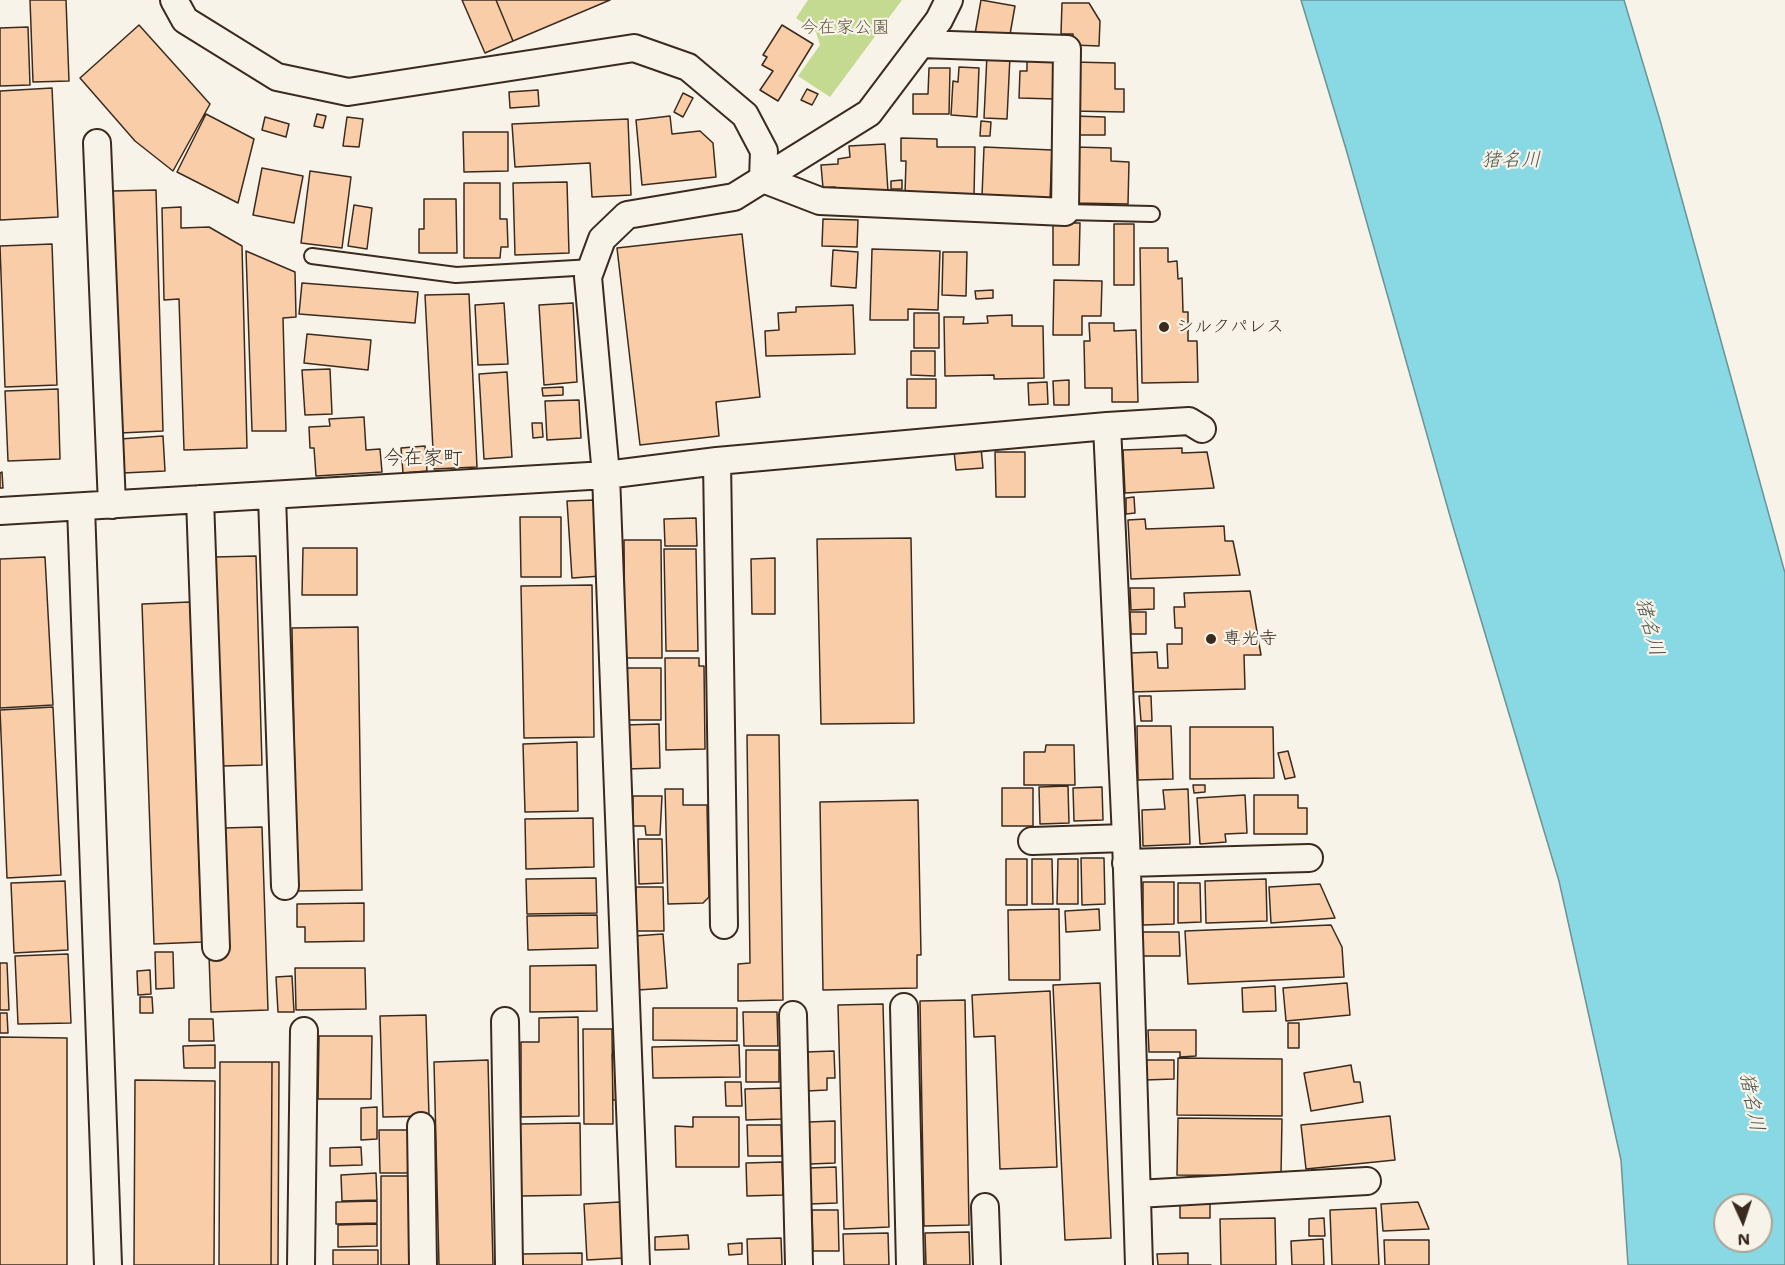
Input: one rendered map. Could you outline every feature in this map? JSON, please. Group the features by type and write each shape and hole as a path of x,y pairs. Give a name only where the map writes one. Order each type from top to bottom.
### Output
{"street":[{"path":"174,0 185,20 277,77 348,92 634,48 688,67 745,115 764,151 763,179"},
{"path":"636,1265 606,474 588,277 602,239 627,215 734,197 869,113 939,20 949,0"},
{"path":"763,179 820,201 1065,212 1067,49 921,44"},
{"path":"97,143 112,505"},
{"path":"0,511 606,474 717,461 1107,426 1188,421 1202,429"},
{"path":"1107,426 1126,851 1139,1265"},
{"path":"717,461 724,925"},
{"path":"272,496 285,886"},
{"path":"200,500 216,947"},
{"path":"81,507 108,1265"},
{"path":"1032,841 1126,851 1309,858"},
{"path":"904,1007 910,1265"},
{"path":"793,1016 799,1265"},
{"path":"505,1021 509,1265"},
{"path":"301,1265 304,1031"},
{"path":"422,1126 423,1265"},
{"path":"1137,1194 1367,1181"},
{"path":"985,1207 987,1265"}],"lane":[{"path":"1065,212 1152,214"},
{"path":"312,256 456,275 592,267"}],"green space":[{"name":"今在家公園","path":"808,0 902,0 830,97 798,76 820,45 816,32 796,18"}],"water":[{"name":"猪名川","path":"1301,0 1624,0 1660,120 1785,573 1785,1265 1628,1265 1621,1160 1559,881 1452,523 1346,149"}],"building":[{"path":"30,0 66,0 69,81 33,82"},
{"path":"462,0 496,0 513,41 485,53"},
{"path":"496,0 610,0 513,41"},
{"path":"981,0 1015,6 1009,40 975,34"},
{"path":"1062,3 1089,3 1100,21 1099,46 1073,45 1073,34 1061,34"},
{"path":"139,25 210,104 173,171 135,141 80,78"},
{"path":"782,25 813,44 778,101 760,90 773,71 762,65 767,57 763,55"},
{"path":"28,27 30,85 0,86 0,28"},
{"path":"987,55 1010,56 1007,119 984,118"},
{"path":"1027,59 1058,60 1056,99 1019,98 1020,71 1027,71"},
{"path":"1073,62 1115,63 1115,89 1124,89 1124,112 1072,111"},
{"path":"959,67 979,68 977,117 951,115 953,81 958,82"},
{"path":"929,68 950,68 949,114 913,114 913,94 928,94"},
{"path":"52,88 58,217 0,220 0,91"},
{"path":"807,89 818,94 812,105 801,100"},
{"path":"538,90 539,106 510,108 509,92"},
{"path":"683,93 693,98 683,117 674,112"},
{"path":"206,114 254,139 238,203 177,172"},
{"path":"317,114 326,116 323,128 314,126"},
{"path":"670,116 672,134 700,131 713,143 716,177 642,185 636,120"},
{"path":"1073,116 1105,117 1105,135 1073,135"},
{"path":"265,117 289,124 286,137 262,130"},
{"path":"347,117 363,119 359,147 343,146"},
{"path":"628,119 631,195 592,197 590,163 515,167 512,124"},
{"path":"981,121 991,122 990,136 980,136"},
{"path":"463,132 508,132 508,171 464,172"},
{"path":"901,138 937,139 937,147 975,147 974,196 905,194 906,161 901,161"},
{"path":"885,144 888,192 835,195 835,187 823,188 821,165 838,164 838,159 850,157 849,146"},
{"path":"984,147 1052,150 1050,199 982,196"},
{"path":"1075,147 1111,148 1111,161 1129,162 1128,204 1073,203"},
{"path":"262,168 303,176 294,223 253,215"},
{"path":"310,171 351,177 342,248 301,243"},
{"path":"902,180 902,189 891,189 891,181"},
{"path":"567,182 569,253 515,255 513,183"},
{"path":"464,183 500,183 500,219 507,219 508,247 501,247 500,258 464,258"},
{"path":"156,190 163,431 120,433 113,191"},
{"path":"424,199 456,199 457,253 419,253 419,229 424,229"},
{"path":"354,205 372,208 367,249 348,246"},
{"path":"181,207 181,228 209,227 242,246 247,448 184,450 179,299 164,300 162,208"},
{"path":"823,219 858,220 857,247 822,246"},
{"path":"1053,223 1080,223 1079,265 1053,265"},
{"path":"1114,224 1134,224 1134,285 1114,285"},
{"path":"742,234 760,397 716,402 719,436 640,445 617,248"},
{"path":"52,244 57,385 5,387 0,246"},
{"name":"シルクパレス","path":"1140,248 1168,248 1168,262 1177,261 1178,279 1182,278 1183,312 1188,312 1188,341 1197,341 1198,382 1142,383"},
{"path":"872,249 940,251 938,310 908,309 908,320 870,320"},
{"path":"833,250 858,252 856,288 831,286"},
{"path":"246,251 295,272 296,317 283,318 286,431 252,431"},
{"path":"943,252 967,252 966,296 942,295"},
{"path":"1054,280 1102,281 1101,316 1082,316 1082,335 1053,335"},
{"path":"302,283 418,292 415,323 299,314"},
{"path":"993,290 993,298 976,299 975,291"},
{"path":"469,294 477,467 434,469 425,295"},
{"path":"504,303 508,364 478,365 475,305"},
{"path":"573,303 577,382 544,385 539,305"},
{"path":"853,305 855,354 766,356 765,331 779,330 778,313 796,312 796,307"},
{"path":"914,313 939,313 939,348 914,348"},
{"path":"1012,315 1012,326 1043,326 1044,378 994,379 994,375 945,376 944,317 964,317 963,324 988,323 987,316"},
{"path":"1089,323 1114,323 1114,331 1136,330 1138,402 1112,402 1112,388 1085,388 1084,341 1090,341"},
{"path":"307,334 371,340 368,370 304,363"},
{"path":"911,351 935,351 935,376 911,375"},
{"path":"330,369 332,414 305,415 302,370"},
{"path":"507,372 512,457 484,459 479,374"},
{"path":"907,379 936,379 936,408 907,408"},
{"path":"1069,380 1069,405 1054,405 1053,381"},
{"path":"1047,382 1048,404 1029,405 1028,383"},
{"path":"563,387 563,395 543,396 542,388"},
{"path":"58,389 60,459 8,461 5,391"},
{"path":"579,400 581,438 547,440 545,401"},
{"path":"364,417 366,450 380,449 382,472 316,476 314,448 310,448 309,427 330,426 329,419"},
{"path":"532,423 542,423 543,437 533,438"},
{"path":"163,436 165,471 123,473 120,439"},
{"path":"425,446 427,471 403,473 401,448"},
{"path":"981,448 983,468 956,470 954,451"},
{"path":"1182,448 1182,453 1207,452 1214,488 1125,493 1123,450"},
{"path":"995,452 1025,452 1025,497 996,497"},
{"path":"2,472 3,488 0,488 0,473"},
{"path":"1134,497 1135,513 1126,514 1126,498"},
{"path":"596,500 601,576 572,578 567,501"},
{"path":"520,517 561,517 561,577 521,577"},
{"path":"696,518 697,546 665,546 664,519"},
{"path":"1145,519 1146,529 1224,526 1225,541 1233,541 1240,575 1131,579 1128,520"},
{"path":"911,538 914,723 821,724 817,539"},
{"path":"624,540 661,540 662,658 625,658"},
{"path":"303,548 357,548 357,595 302,595"},
{"path":"664,549 696,549 698,651 666,651"},
{"path":"256,556 262,765 222,766 215,557"},
{"path":"45,557 53,705 0,708 0,559"},
{"path":"775,558 775,614 752,614 751,559"},
{"path":"592,585 594,737 524,738 521,586"},
{"path":"1130,588 1154,588 1154,609 1131,610"},
{"path":"1250,591 1261,655 1244,655 1245,689 1130,692 1129,653 1157,652 1158,668 1168,668 1167,644 1182,644 1182,628 1175,628 1174,607 1185,607 1184,593"},
{"path":"190,602 202,942 154,944 142,604"},
{"path":"1130,612 1146,612 1146,634 1131,634"},
{"path":"358,627 362,890 297,891 292,628"},
{"path":"665,658 699,658 699,666 704,666 705,749 666,750"},
{"path":"626,668 661,668 661,720 626,720"},
{"path":"1139,696 1151,696 1152,721 1141,721"},
{"path":"53,707 61,875 7,878 0,710"},
{"path":"659,724 660,768 626,769 625,725"},
{"path":"1137,726 1171,726 1173,779 1138,780"},
{"path":"1190,727 1273,727 1274,778 1190,779"},
{"path":"747,735 779,735 783,1000 738,1001 738,964 750,963"},
{"path":"577,742 578,811 525,812 523,744"},
{"path":"1046,745 1074,745 1075,785 1024,785 1024,752 1045,752"},
{"path":"1288,751 1295,777 1285,779 1278,753"},
{"path":"1193,785 1205,785 1205,792 1194,793"},
{"path":"1068,786 1069,823 1040,824 1039,787"},
{"path":"1102,787 1103,820 1074,821 1073,788"},
{"path":"1002,788 1033,788 1033,826 1002,826"},
{"path":"665,789 683,789 683,805 707,805 709,897 703,903 668,904"},
{"path":"1188,789 1190,844 1143,846 1142,810 1165,809 1163,790"},
{"path":"1245,795 1247,833 1225,834 1226,842 1200,844 1197,798"},
{"path":"1254,795 1298,795 1298,808 1307,808 1307,834 1254,834"},
{"path":"633,796 662,796 660,835 646,835 645,826 633,826"},
{"path":"918,800 921,955 917,955 917,988 823,990 820,802"},
{"path":"593,818 594,867 526,869 525,819"},
{"path":"262,827 268,1010 211,1012 209,955 227,955 223,828"},
{"path":"638,839 662,839 663,883 639,884"},
{"path":"1081,858 1104,858 1105,904 1082,905"},
{"path":"1006,859 1027,859 1027,905 1006,905"},
{"path":"1032,859 1052,859 1053,904 1032,904"},
{"path":"1058,859 1078,859 1078,904 1057,904"},
{"path":"596,878 597,913 527,914 526,879"},
{"path":"1266,879 1267,921 1206,923 1205,881"},
{"path":"65,881 68,950 14,953 11,883"},
{"path":"1143,882 1174,882 1174,924 1143,925"},
{"path":"1178,883 1200,883 1201,922 1178,923"},
{"path":"1320,884 1335,918 1271,923 1269,887"},
{"path":"636,887 663,887 664,931 636,931"},
{"path":"364,903 364,941 305,942 305,927 297,927 297,904"},
{"path":"1059,909 1060,980 1009,980 1008,910"},
{"path":"1099,909 1100,930 1066,932 1065,911"},
{"path":"597,915 598,948 528,950 527,916"},
{"path":"1331,925 1342,947 1344,977 1188,984 1185,931"},
{"path":"1141,932 1179,932 1180,956 1142,956"},
{"path":"663,934 667,988 638,990 634,936"},
{"path":"155,952 173,952 174,988 156,989"},
{"path":"68,954 71,1023 18,1024 15,956"},
{"path":"0,963 7,963 9,1010 0,1010"},
{"path":"596,965 597,1011 530,1012 530,966"},
{"path":"295,968 365,968 366,1009 296,1010"},
{"path":"150,970 151,994 138,995 137,971"},
{"path":"292,976 294,1012 278,1012 276,977"},
{"path":"1100,983 1111,1238 1065,1240 1053,985"},
{"path":"1347,983 1350,1015 1286,1021 1283,988"},
{"path":"1275,986 1276,1011 1243,1012 1242,988"},
{"path":"1050,991 1057,1167 1000,1169 995,1036 974,1037 972,995"},
{"path":"140,997 152,997 153,1013 140,1013"},
{"path":"965,1000 969,1225 924,1226 920,1001"},
{"path":"883,1004 889,1227 844,1229 838,1005"},
{"path":"653,1008 737,1008 737,1041 653,1040"},
{"path":"743,1012 777,1012 778,1046 744,1046"},
{"path":"0,1013 7,1013 8,1033 0,1033"},
{"path":"426,1015 429,1116 383,1117 380,1016"},
{"path":"578,1017 579,1116 521,1117 521,1042 539,1042 539,1018"},
{"path":"189,1019 213,1019 214,1041 189,1041"},
{"path":"1288,1023 1299,1023 1299,1048 1288,1048"},
{"path":"583,1029 612,1029 613,1124 584,1124"},
{"path":"1148,1030 1196,1030 1196,1056 1180,1057 1180,1052 1149,1052"},
{"path":"319,1036 372,1036 371,1099 318,1099"},
{"path":"0,1037 67,1038 67,1265 0,1265"},
{"path":"215,1045 215,1068 184,1068 183,1046"},
{"path":"739,1045 740,1077 653,1078 652,1047"},
{"path":"746,1050 779,1050 779,1082 746,1082"},
{"path":"834,1051 835,1078 827,1078 827,1090 807,1091 806,1052"},
{"path":"612,1054 616,1054 617,1100 613,1100"},
{"path":"1178,1058 1282,1059 1282,1116 1177,1115"},
{"path":"488,1060 493,1265 439,1265 434,1062"},
{"path":"1145,1060 1174,1060 1174,1079 1145,1080"},
{"path":"220,1062 272,1062 271,1265 219,1265"},
{"path":"272,1062 279,1062 278,1265 271,1265"},
{"path":"1351,1065 1354,1082 1360,1082 1363,1102 1311,1111 1304,1073"},
{"path":"135,1080 215,1081 214,1265 134,1265"},
{"path":"725,1082 741,1082 742,1106 726,1106"},
{"path":"781,1088 782,1119 746,1120 745,1089"},
{"path":"377,1107 377,1139 361,1140 361,1108"},
{"path":"1390,1116 1395,1160 1306,1169 1301,1125"},
{"path":"693,1117 739,1117 739,1167 676,1167 675,1126 693,1127"},
{"path":"1178,1118 1282,1119 1281,1176 1177,1175"},
{"path":"835,1121 835,1163 810,1164 808,1122"},
{"path":"580,1123 581,1195 521,1196 520,1124"},
{"path":"747,1125 781,1125 782,1156 748,1156"},
{"path":"379,1130 411,1130 411,1173 380,1173"},
{"path":"361,1147 362,1165 330,1166 330,1148"},
{"path":"782,1162 783,1195 747,1196 746,1163"},
{"path":"836,1167 837,1203 809,1204 808,1168"},
{"path":"376,1173 377,1200 342,1201 341,1175"},
{"path":"381,1176 411,1176 411,1265 381,1265"},
{"path":"377,1201 377,1223 336,1224 336,1202"},
{"path":"620,1202 623,1258 587,1260 584,1204"},
{"path":"1418,1202 1429,1229 1383,1231 1381,1204"},
{"path":"1180,1203 1210,1203 1210,1218 1180,1218"},
{"path":"1376,1208 1379,1265 1332,1265 1330,1210"},
{"path":"812,1210 838,1210 839,1251 813,1251"},
{"path":"1275,1218 1276,1265 1221,1265 1220,1219"},
{"path":"1324,1218 1325,1236 1309,1236 1309,1219"},
{"path":"377,1224 377,1246 338,1247 338,1225"},
{"path":"969,1232 970,1265 926,1265 925,1233"},
{"path":"888,1233 889,1265 844,1265 843,1234"},
{"path":"688,1235 689,1249 655,1250 655,1237"},
{"path":"781,1238 782,1265 748,1265 747,1239"},
{"path":"1323,1239 1324,1265 1292,1265 1291,1241"},
{"path":"1384,1240 1429,1240 1429,1265 1385,1265"},
{"path":"742,1243 742,1254 729,1255 728,1244"},
{"path":"333,1250 378,1250 378,1265 333,1265"},
{"path":"582,1253 582,1265 523,1265 522,1254"},
{"path":"1188,1253 1188,1265 1158,1265 1157,1254"}],"place":[{"name":"シルクパレス","path":"1164,327"},
{"name":"専光寺","path":"1211,639"}],"district":[{"name":"今在家町","path":"423,459"}]}
